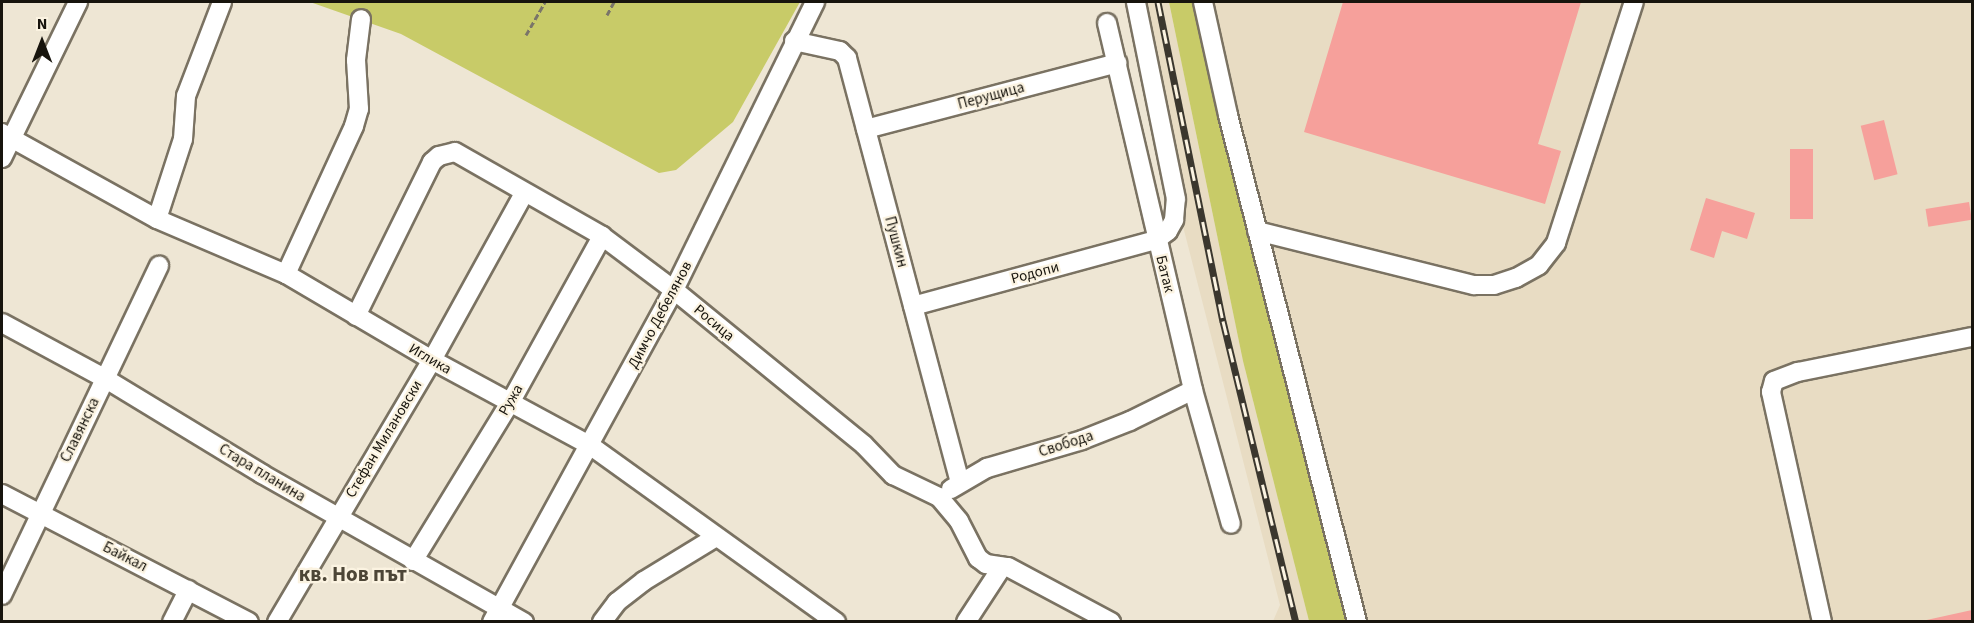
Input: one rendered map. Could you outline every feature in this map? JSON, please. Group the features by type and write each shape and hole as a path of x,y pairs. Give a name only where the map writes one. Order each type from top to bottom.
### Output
{"street":[{"path":"2,158 7,136 78,2"},
{"path":"157,219 183,139 186,96 222,2"},
{"name":"Димчо Дебелянов","path":"496,615 675,290 794,41 815,2"},
{"path":"1136,2 1176,199 1171,226 1156,240"},
{"path":"1203,2 1257,231 1357,621"},
{"path":"1257,231 1474,285 1494,285 1516,278 1539,265 1556,243 1634,2"},
{"path":"286,274 354,126 359,109 356,60 361,19"},
{"name":"Батак","path":"1107,23 1156,240 1193,390 1231,524"},
{"name":"Пушкин","path":"794,41 840,51 847,58 960,482"},
{"name":"Перущица","path":"866,129 1117,63"},
{"name":"Иглика","path":"7,136 157,219 286,274 432,360 591,446 836,621"},
{"name":"Росица","path":"356,316 432,162 440,156 455,152 602,236 675,290 864,445 893,475 939,497 959,521 978,558 987,564 1008,567 1111,621"},
{"name":"Стефан Милановски","path":"277,621 432,360 524,193"},
{"name":"Ружа","path":"413,561 510,403 602,236"},
{"name":"Родопи","path":"913,306 1156,240"},
{"name":"Славянска","path":"2,595 39,513 159,266"},
{"name":"Стара планина","path":"2,323 106,379 413,561 496,615 524,621"},
{"path":"1822,621 1771,392 1774,381 1798,372 1972,338"},
{"name":"Свобода","path":"939,497 960,482 987,468 1082,440 1131,421 1193,390"},
{"name":"Байкал","path":"2,494 249,621"},
{"path":"602,621 617,602 644,582 716,537"},
{"path":"966,621 1002,567"},
{"path":"172,621 188,590"}],"path":[{"path":"526,35 545,2"},
{"path":"607,15 614,2"}],"shaded area":[{"path":"310,2 800,2 733,122 676,170 659,173 401,34"},
{"path":"1136,2 1169,2 1243,361 1309,621 1273,621 1280,605 1176,199"},
{"path":"1169,2 1203,2 1357,621 1309,621 1243,361"},
{"path":"1203,2 1972,2 1972,621 1357,621"}],"building":[{"path":"1343,2 1581,2 1538,144 1561,151 1545,204 1304,132"},
{"path":"1884,120 1898,174 1874,180 1861,126"},
{"path":"1790,149 1813,149 1813,219 1790,219"},
{"path":"1706,198 1755,213 1747,239 1722,231 1714,258 1690,250"},
{"path":"1969,202 1972,220 1928,227 1926,209"},
{"path":"1972,610 1972,622 1922,622 1922,621"}],"railway":[{"path":"1158,2 1223,321 1296,622"}],"district":[{"name":"кв. Нов път","path":"353,574"}]}
